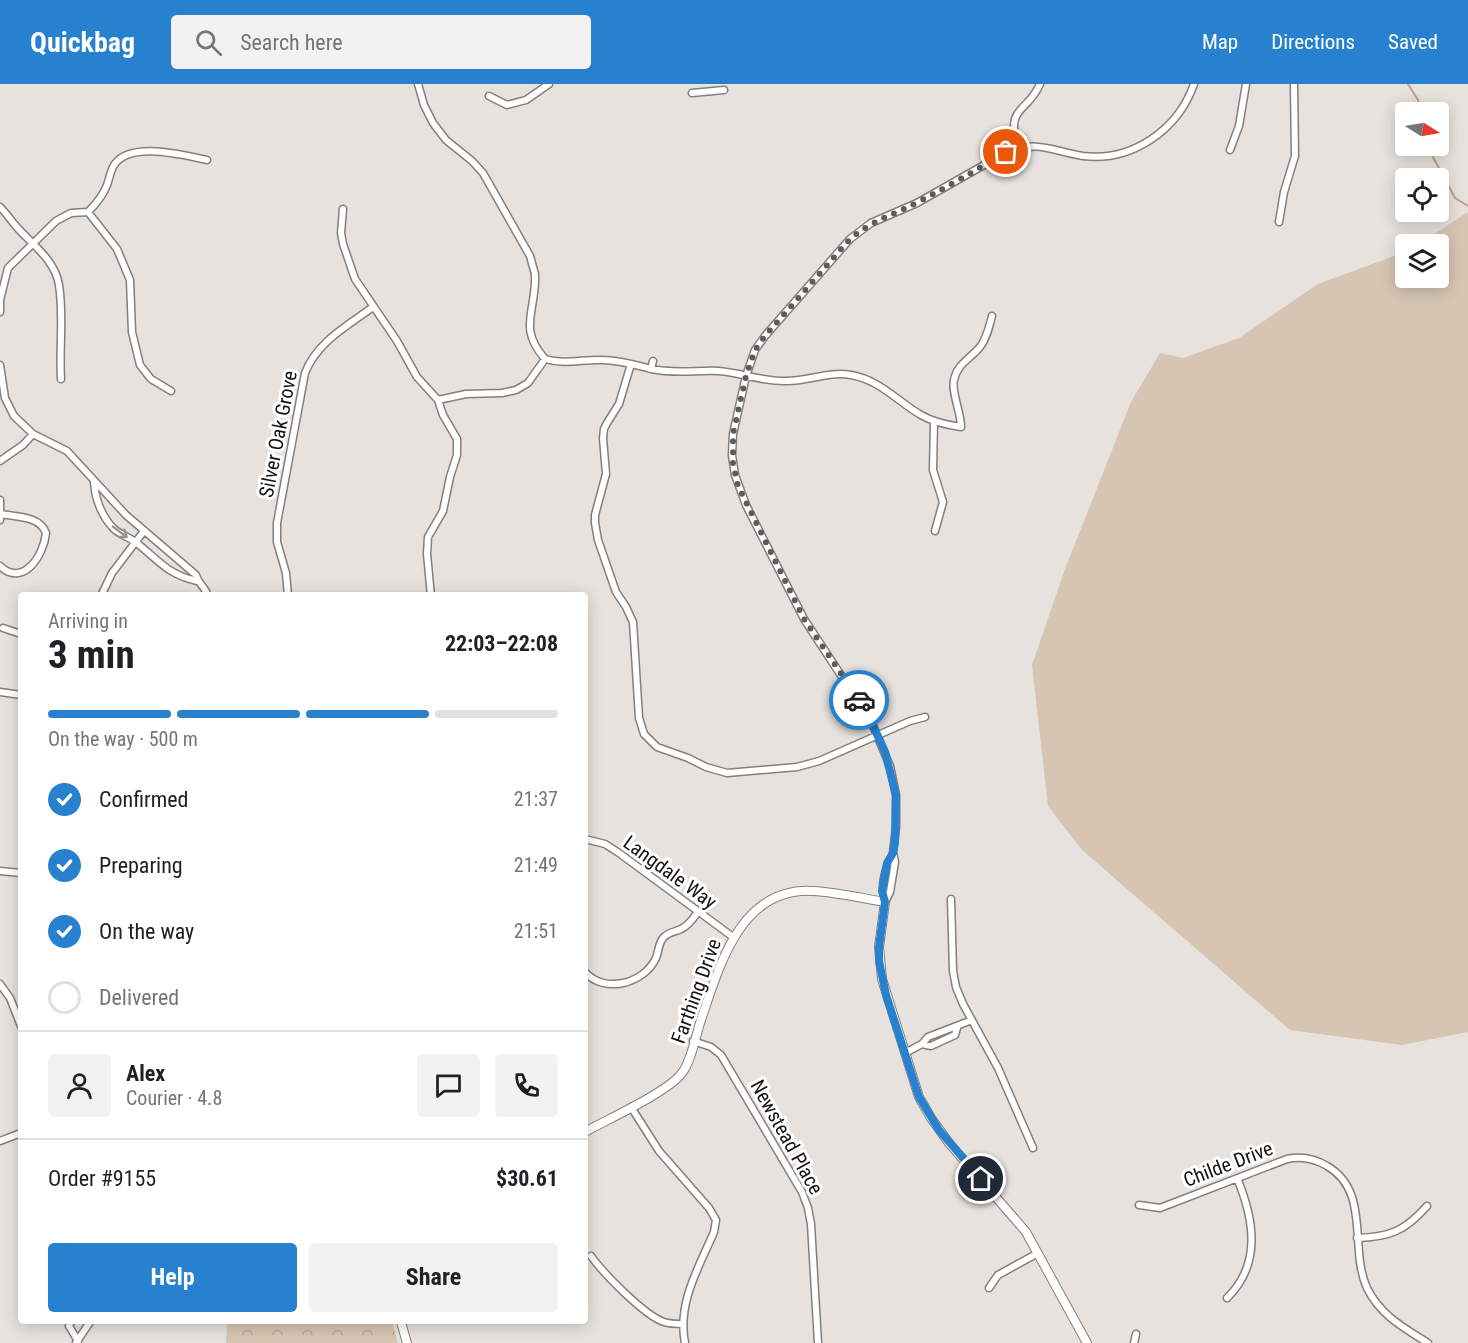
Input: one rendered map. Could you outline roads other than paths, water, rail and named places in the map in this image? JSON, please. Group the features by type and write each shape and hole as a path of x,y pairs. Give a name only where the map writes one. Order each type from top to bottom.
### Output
{"street":[{"path":"418,84 424,105 433,123 447,140 483,173 530,256 535,274 530,335 537,350 545,359 572,363 608,360 673,373 722,371 790,381 830,374 852,375 885,388 916,412 934,421 961,427 953,385 957,371 983,341 992,316"},
{"path":"489,96 507,105 526,100 549,84"},
{"path":"1017,148 1014,128 1017,113 1035,94 1040,84"},
{"path":"1087,1343 1019,1223 939,1130 919,1097 886,995 879,961 880,931 895,862 893,853 896,795 890,765 864,708 804,619 738,486 732,445 746,376 755,350 850,239 862,229 886,215 917,203 1017,148 1041,146 1092,156 1127,151 1153,139 1163,131 1180,111 1194,84"},
{"path":"1230,150 1239,126 1246,84"},
{"path":"1279,222 1284,192 1295,156 1294,84"},
{"path":"692,93 708,87 724,90"},
{"path":"0,312 0,300 8,268 56,221 70,213 88,212 103,195 113,167 120,158 135,153 160,151 207,160"},
{"path":"0,207 41,251 54,270 59,284 62,378"},
{"path":"343,209 342,233 345,255 354,279 397,341 417,377 438,400 443,415 454,432 458,447 443,512 428,537 427,554 431,592"},
{"path":"88,212 117,249 130,279 132,332 140,365 151,379 171,391"},
{"name":"Silver Oak Grove","path":"288,592 286,573 277,542 277,523 305,373 324,342 373,307"},
{"path":"438,400 466,394 502,393 516,390 528,382 545,359"},
{"path":"651,369 653,361"},
{"path":"631,364 619,404 604,429 606,474 595,514 595,523 598,540 616,592 633,622 639,718 644,734 665,752 728,773 797,767 819,761 924,717"},
{"path":"0,365 5,398 14,416 33,434 67,452 126,516 196,574 197,581"},
{"path":"934,421 933,470 943,502 935,531"},
{"path":"0,460 18,449 33,434"},
{"path":"94,482 94,494 115,529 136,542 172,573 197,581 207,592"},
{"path":"0,500 1,517 36,521 45,528 46,533 44,547 26,571 11,573 0,566"},
{"path":"103,592 112,573 144,531"},
{"path":"3,628 18,633"},
{"path":"0,692 18,695"},
{"name":"Langdale Way","path":"588,840 605,844 619,852 733,938"},
{"path":"0,871 18,873"},
{"name":"Farthing Drive","path":"588,1130 677,1078 686,1068 693,1041 721,963 741,926 760,906 799,891 885,902"},
{"path":"951,899 954,979 963,1004 998,1068 1033,1148"},
{"path":"588,974 597,982 618,984 631,981 646,972 656,958 662,938 681,929 697,913"},
{"path":"0,984 10,998 18,1018"},
{"path":"905,1053 922,1044 932,1046 955,1035 957,1028 972,1020"},
{"name":"Newstead Place","path":"693,1041 711,1047 722,1055 802,1192 811,1224 818,1343"},
{"path":"631,1107 659,1151 709,1208 716,1220 714,1232 684,1306 685,1343"},
{"path":"0,1141 18,1134"},
{"name":"Childe Drive","path":"1139,1205 1160,1208 1287,1159 1308,1158 1323,1163 1348,1187 1354,1204 1363,1278 1372,1297 1386,1316 1428,1343"},
{"path":"1227,1298 1239,1287 1243,1278 1252,1237 1248,1208 1237,1178"},
{"path":"1357,1238 1385,1235 1401,1230 1416,1219 1427,1206"},
{"path":"989,1288 998,1275 1038,1253"},
{"path":"591,1256 600,1269 652,1315 664,1322 683,1324"},
{"path":"70,1324 77,1342"},
{"path":"77,1342 89,1324"},
{"path":"402,1324 407,1343"},
{"path":"1134,1343 1136,1334"}],"waterway":[{"path":"1408,84 1418,102"},
{"path":"1432,156 1455,198 1468,206"}]}
